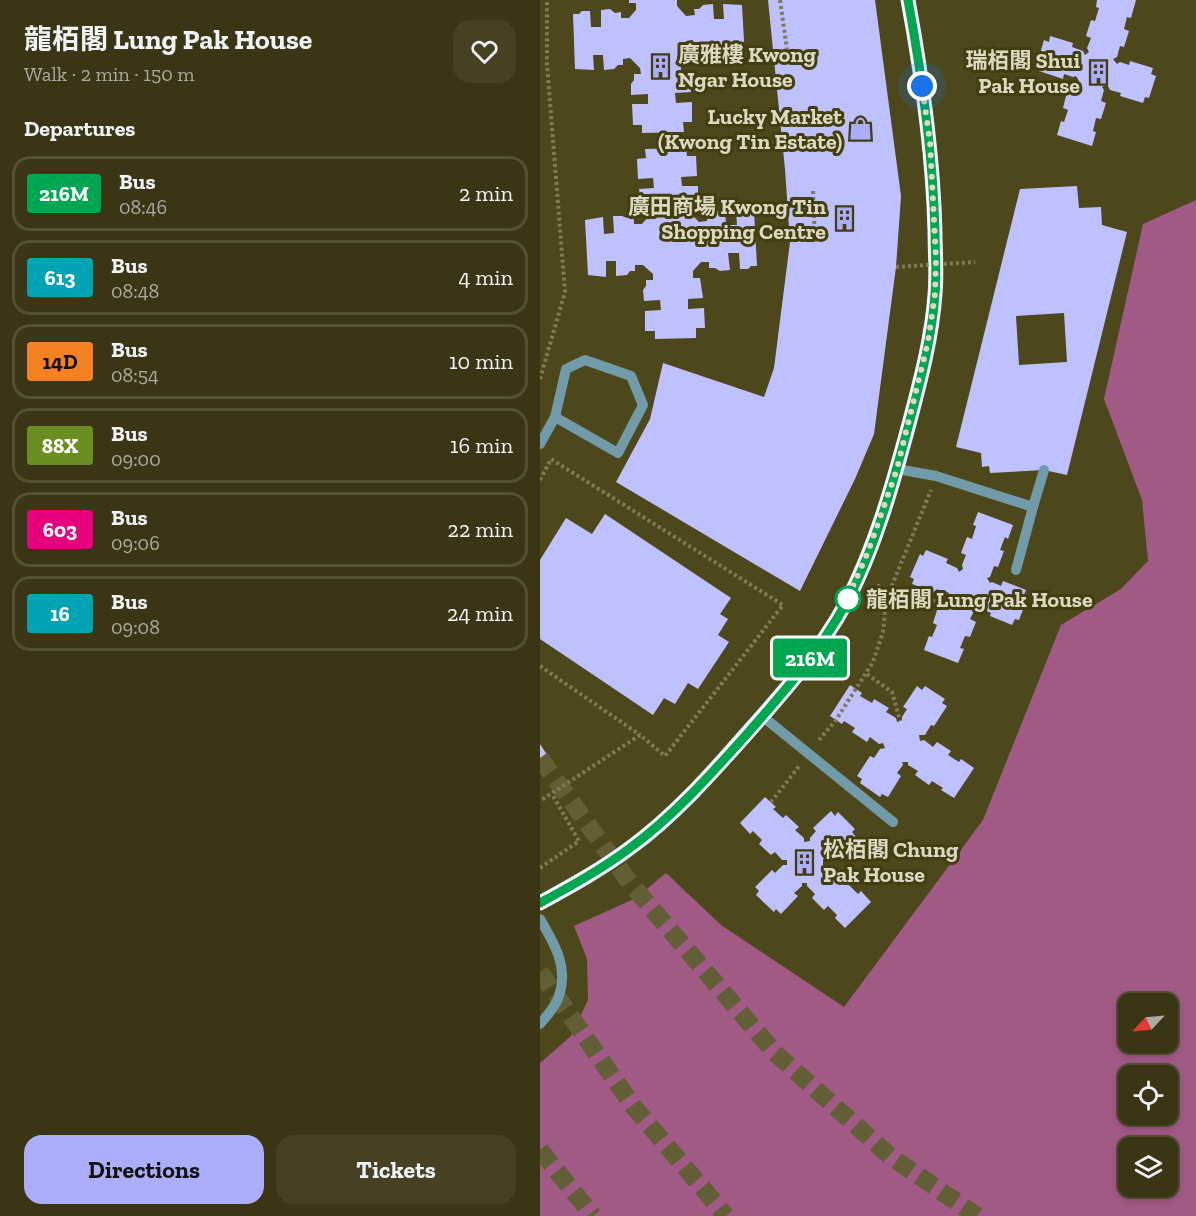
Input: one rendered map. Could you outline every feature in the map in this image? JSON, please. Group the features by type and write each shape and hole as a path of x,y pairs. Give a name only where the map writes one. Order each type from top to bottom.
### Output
{"main road":[{"path":"540,903 598,870 633,846 710,776 781,696 819,647 846,602 868,552 897,469 928,342 935,294 934,206 930,142 908,0"}],"lane":[{"path":"540,444 555,417 566,369 585,360 631,376 643,405 618,453 555,417"},
{"path":"897,469 936,476 1033,507"},
{"path":"1016,570 1044,470"},
{"path":"762,717 893,822"},
{"path":"540,919 561,958 562,981 559,997 540,1024"}],"path":[{"path":"540,379 565,292 547,64 547,0"},
{"path":"780,0 789,64"},
{"path":"813,191 815,243"},
{"path":"896,267 975,262"},
{"path":"540,480 551,459 783,605 665,756 640,735 540,666"},
{"path":"771,802 836,720 867,674 879,647 886,616 886,600 933,486"},
{"path":"890,593 921,607 949,594"},
{"path":"867,674 892,692 900,721"},
{"path":"540,801 640,735"},
{"path":"540,868 579,841 552,794"}],"shaded area":[{"path":"1196,200 1196,1216 540,1216 540,1063 571,1036 588,1000 587,959 574,926 636,898 666,873 721,925 844,1007 983,820 1061,625 1121,589 1148,561 1142,500 1104,399 1143,224"}],"building":[{"name":"廣雅樓 Kwong Ngar House","path":"629,0 677,0 677,6 686,16 695,15 694,9 699,9 703,5 713,4 714,19 724,19 723,4 742,5 745,59 738,60 736,63 727,63 726,46 716,47 717,64 707,65 697,62 696,56 688,56 681,65 681,72 688,72 691,92 675,93 676,103 692,102 692,122 683,122 684,132 642,133 642,125 633,125 632,104 648,104 648,94 631,95 634,74 641,74 640,68 630,58 623,59 623,65 604,70 603,55 593,55 594,70 575,69 573,14 590,11 591,27 601,27 601,10 610,9 615,13 621,12 621,18 629,18 636,10 636,3 629,3"},
{"path":"768,0 875,0 901,196 896,267 874,434 855,479 800,591 616,482 650,419 663,363 764,397 774,368 790,242"},
{"name":"瑞栢閣 Shui Pak House","path":"1097,0 1136,0 1131,18 1127,17 1124,29 1129,31 1124,47 1120,46 1117,57 1113,59 1117,64 1120,62 1129,65 1130,61 1153,68 1151,74 1156,76 1149,98 1145,97 1143,103 1120,96 1121,93 1110,90 1107,84 1102,87 1104,90 1101,101 1106,103 1101,119 1096,118 1093,131 1096,132 1092,146 1057,135 1061,121 1064,122 1068,110 1063,108 1067,92 1072,93 1076,82 1079,81 1076,76 1064,74 1063,79 1039,71 1041,65 1037,64 1044,40 1049,42 1050,36 1073,43 1072,47 1083,51 1085,55 1089,52 1087,48 1091,38 1086,36 1091,20 1095,21 1099,8 1096,7"},
{"path":"686,148 687,156 696,156 697,176 681,177 682,186 698,186 696,206 689,206 690,213 699,222 707,221 707,215 712,215 715,211 725,210 726,225 737,225 736,210 754,211 757,266 740,269 739,253 728,253 730,270 720,271 709,268 709,262 701,262 693,271 693,278 700,278 703,298 688,299 688,309 704,308 705,328 696,328 696,338 655,339 655,331 645,331 645,311 661,310 660,300 644,301 643,290 646,280 653,280 653,274 643,265 635,265 635,271 630,271 627,275 616,276 616,261 606,261 606,277 588,275 585,220 603,217 604,234 614,233 613,216 634,218 634,224 642,224 649,216 649,209 642,209 639,189 654,188 653,178 638,179 637,159 646,158 645,149"},
{"path":"1077,186 1079,208 1101,207 1102,225 1127,232 1067,475 1044,470 990,473 989,466 982,467 981,453 956,447 1020,189","holes":["1064,313 1067,362 1019,365 1016,316"]},
{"path":"978,512 1013,525 1008,539 1005,537 1000,550 1004,551 998,567 994,566 990,577 987,578 990,583 1001,586 1003,581 1026,590 1023,597 1027,599 1019,620 1015,619 1012,625 990,616 991,613 980,608 978,603 973,605 975,609 970,619 976,622 970,637 965,636 960,648 964,649 958,663 924,650 929,636 932,637 937,625 933,623 938,607 943,609 947,598 950,597 948,592 937,589 935,593 912,584 914,579 910,577 920,554 923,556 926,550 948,559 946,563 957,568 959,572 963,569 962,565 966,555 961,553 967,537 972,539 976,526 973,525"},
{"path":"605,514 731,598 720,614 728,619 718,635 729,642 698,689 688,683 675,704 664,698 653,715 540,639 540,560 566,518 592,534"},
{"path":"878,584 884,587 874,607 868,604"},
{"path":"846,661 850,665 839,679 835,676"},
{"path":"850,685 862,693 860,696 872,703 874,699 889,708 886,712 896,718 897,722 902,720 907,709 903,707 917,686 922,690 925,686 945,699 942,703 947,706 934,726 931,725 925,735 919,735 920,741 924,740 933,747 937,742 951,751 948,755 959,762 961,759 974,768 954,798 932,781 929,785 915,775 918,771 908,765 908,762 902,762 903,765 897,773 901,776 888,797 882,794 880,797 860,783 862,779 857,776 870,756 874,758 880,749 885,748 883,743 879,744 870,737 867,742 852,732 855,728 844,721 842,724 830,716"},
{"path":"540,744 553,764 540,773"},
{"name":"松栢閣 Chung Pak House","path":"765,797 776,807 773,809 783,818 786,815 799,827 795,830 804,838 804,842 810,841 816,831 813,828 831,811 835,816 838,812 855,829 852,832 856,837 840,853 838,851 829,860 823,859 823,865 828,865 835,873 840,869 852,881 848,884 858,894 861,891 871,902 845,928 828,906 824,910 812,898 815,894 807,883 802,883 802,886 794,893 798,896 781,914 776,909 774,912 756,895 759,891 755,887 772,870 775,873 783,865 787,865 787,860 782,860 775,852 771,855 759,844 762,840 753,831 750,834 740,823"}],"tunnel":[{"path":"540,758 630,883 775,1053 890,1156 977,1216"},
{"path":"540,972 633,1106 726,1216"},
{"path":"540,1150 593,1216"}],"bus line":[{"name":"216M","path":"540,903 598,870 633,846 710,776 781,696 819,647 846,602 868,552 897,469 928,342 935,294 936,259 930,142 908,0"}],"place":[{"name":"廣雅樓 Kwong Ngar House","path":"660,67"},
{"name":"瑞栢閣 Shui Pak House","path":"1098,73"},
{"name":"Lucky Market (Kwong Tin Estate)","path":"860,129"},
{"name":"廣田商場 Kwong Tin Shopping Centre","path":"844,219"},
{"name":"龍栢閣 Lung Pak House","path":"848,599"},
{"name":"松栢閣 Chung Pak House","path":"805,862"}],"route":[{"path":"848,599 846,602 868,552 897,469 928,342 935,294 936,259 930,142 922,86"}]}
